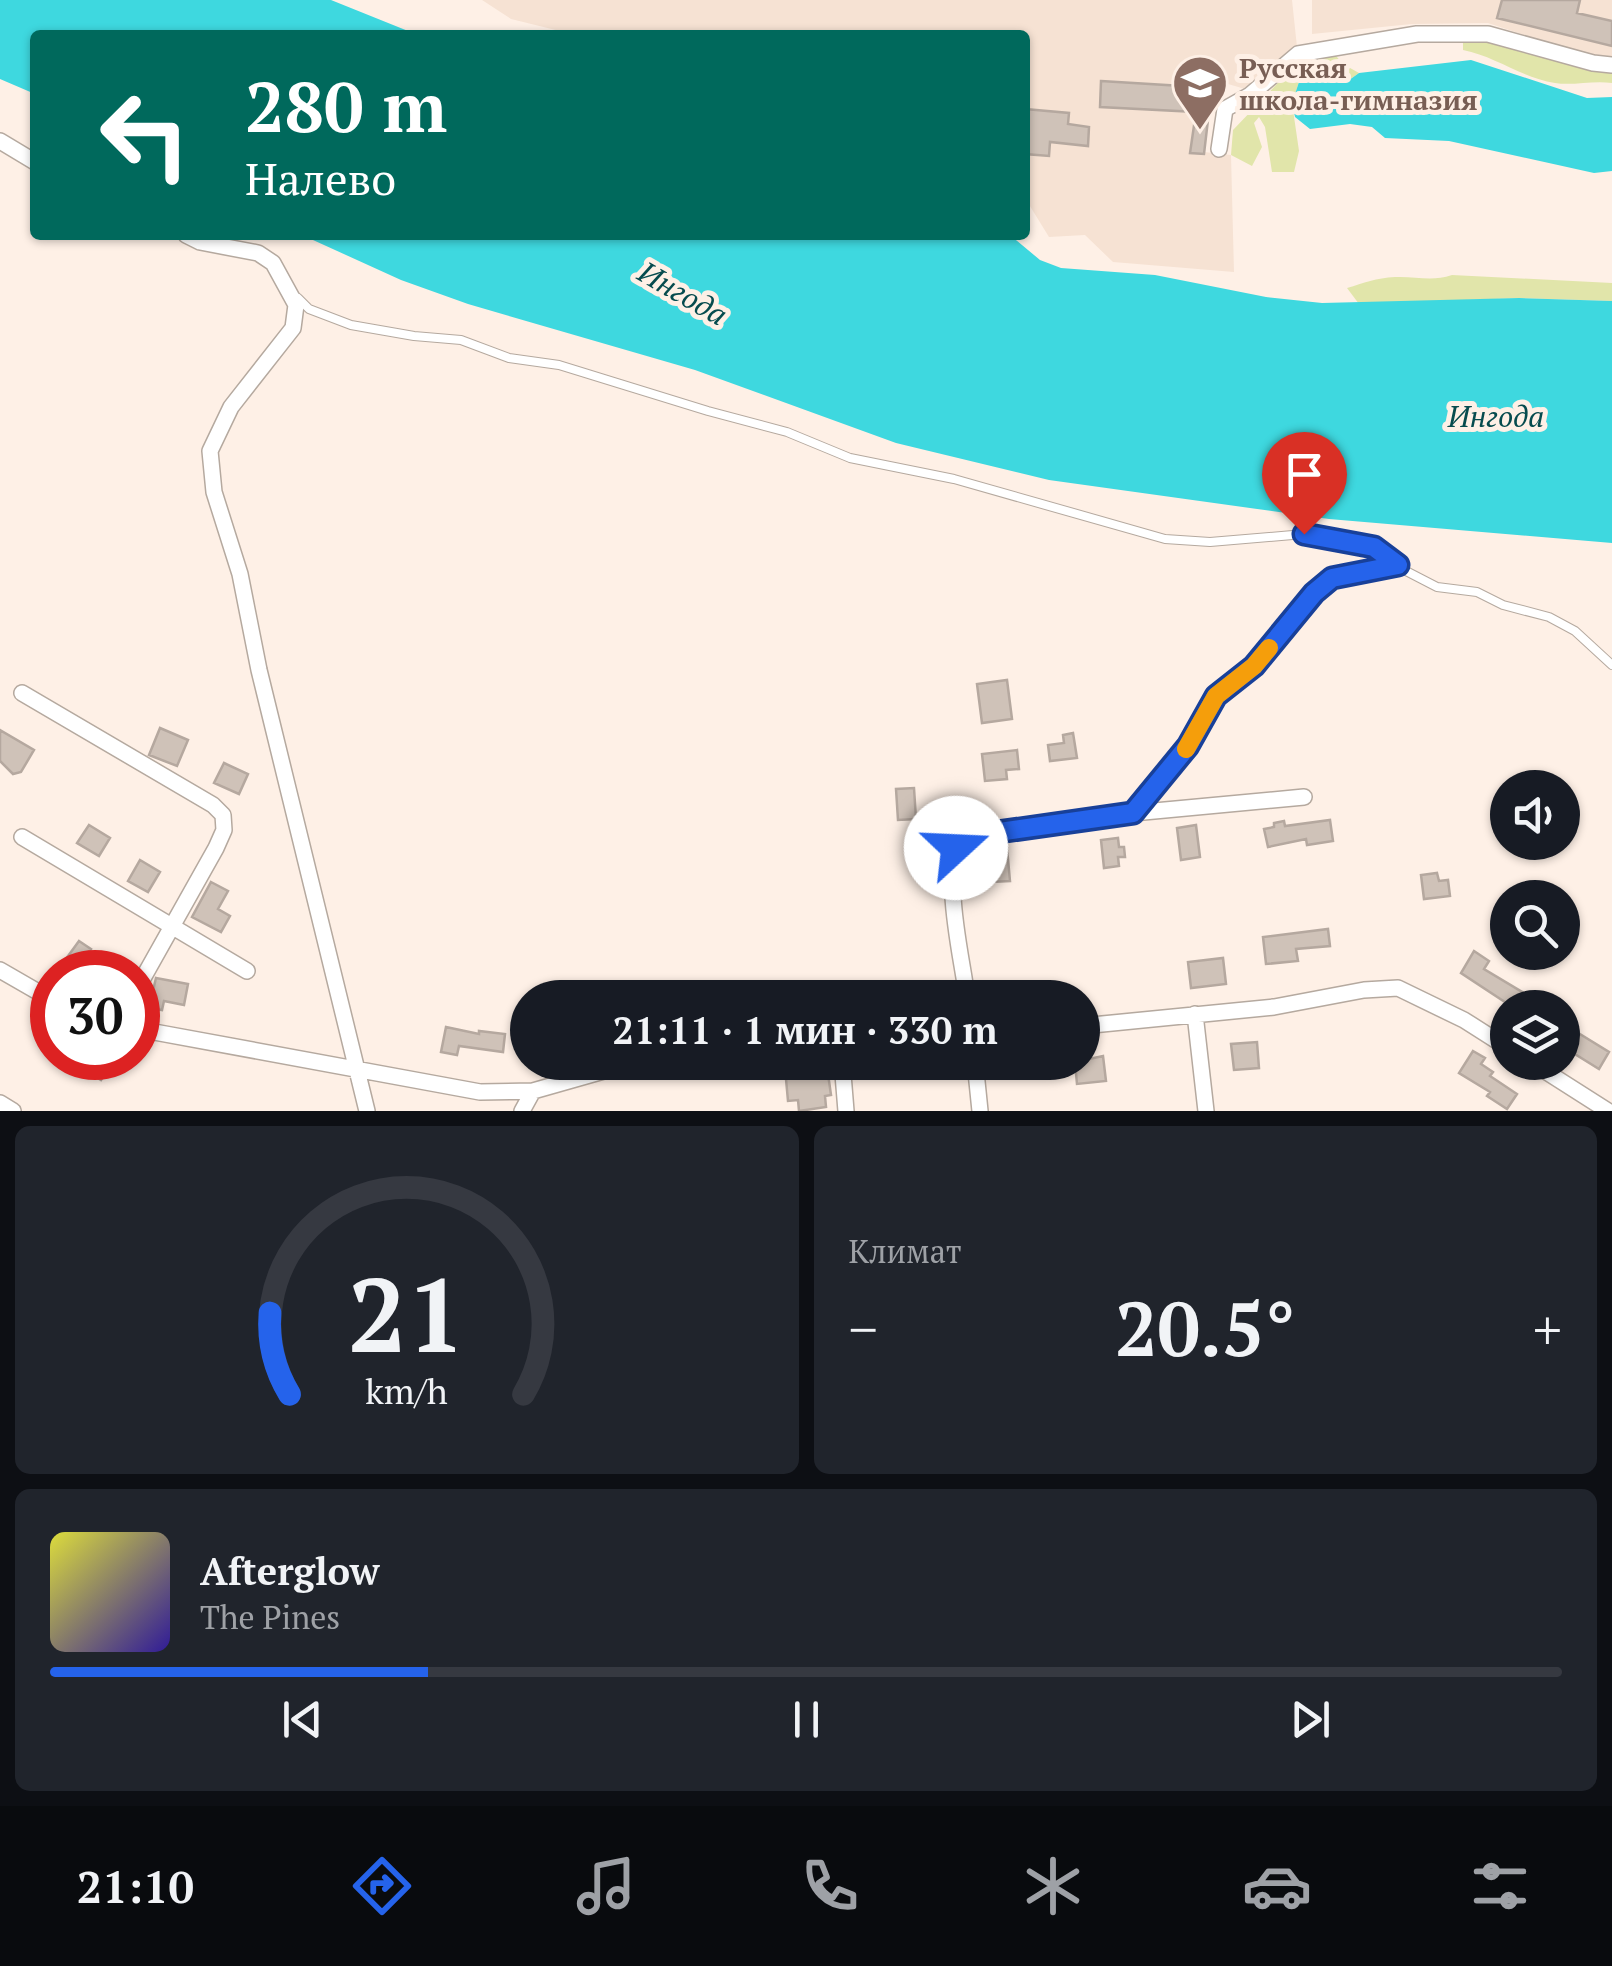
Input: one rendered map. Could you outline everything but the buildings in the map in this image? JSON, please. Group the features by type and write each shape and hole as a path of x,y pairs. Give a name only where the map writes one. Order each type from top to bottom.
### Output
{"street":[{"path":"1219,150 1225,109 1250,94 1298,54 1417,34 1488,34 1593,64 1612,65"},
{"path":"0,141 30,159"},
{"path":"196,240 258,253 274,263 296,305 293,328 230,407 210,450 214,492 240,574 259,670 367,1111"},
{"path":"1133,813 1188,746 1216,696 1254,666 1314,593 1332,578 1398,565"},
{"path":"22,693 213,805 223,815 224,830 216,848 158,950"},
{"path":"966,980 952,875 956,848 963,837 1133,813 1304,797"},
{"path":"22,837 247,971"},
{"path":"0,970 30,987"},
{"path":"1100,1024 1274,1007 1364,990 1398,988 1490,1037"},
{"path":"1195,1014 1206,1111"},
{"path":"160,1033 480,1092 533,1090 570,1080"},
{"path":"843,1080 846,1111"},
{"path":"977,1080 980,1111"},
{"path":"1559,1080 1608,1111"},
{"path":"522,1111 533,1090"},
{"path":"0,1103 13,1111"}],"lane":[{"path":"288,288 309,309 351,325 461,340 509,358 559,364 786,432 850,458 954,480 1166,539 1210,542 1304,534 1374,547 1438,587 1477,592 1503,606 1549,618 1575,631 1612,665"}],"shaded area":[{"path":"482,0 1292,0 1297,47 1245,89 1201,76 1197,101 1210,103 1204,152 1231,155 1234,272 1113,262 1085,235 1049,237 1030,206 1030,30 556,30 511,19"},
{"path":"1312,0 1612,0 1612,58 1592,57 1488,23 1412,24 1312,34"}],"green space":[{"path":"1463,39 1500,43 1612,72 1612,83 1562,84 1543,80 1463,50"},
{"path":"1336,56 1359,73 1345,83 1330,70 1313,81 1300,79 1292,103 1299,151 1294,172 1272,172 1265,127 1259,117 1254,123 1262,147 1252,166 1231,155 1233,130 1296,64"},
{"path":"1452,275 1612,283 1612,301 1519,298 1359,304 1347,288 1388,278"}],"water":[{"path":"0,0 331,0 406,30 30,30 30,92 0,79"},
{"path":"1471,60 1587,98 1612,97 1612,171 1594,173 1449,141 1385,138 1372,127 1350,124 1310,129 1295,117 1292,103 1300,79 1345,83 1359,73"},
{"name":"Ингода","path":"313,240 1016,240 1040,260 1061,268 1155,275 1266,297 1322,303 1519,298 1612,301 1612,543 1329,519 1049,480 896,443 695,370 468,304 401,280"}],"slow traffic":[{"path":"1186,749 1216,696 1254,666 1269,648"}],"place":[{"name":"Русская школа-гимназия","path":"1200,132"}],"route":[{"path":"956,848 963,837 1133,813 1188,746 1216,696 1254,666 1314,593 1332,578 1398,565 1374,547 1304,534"}]}
